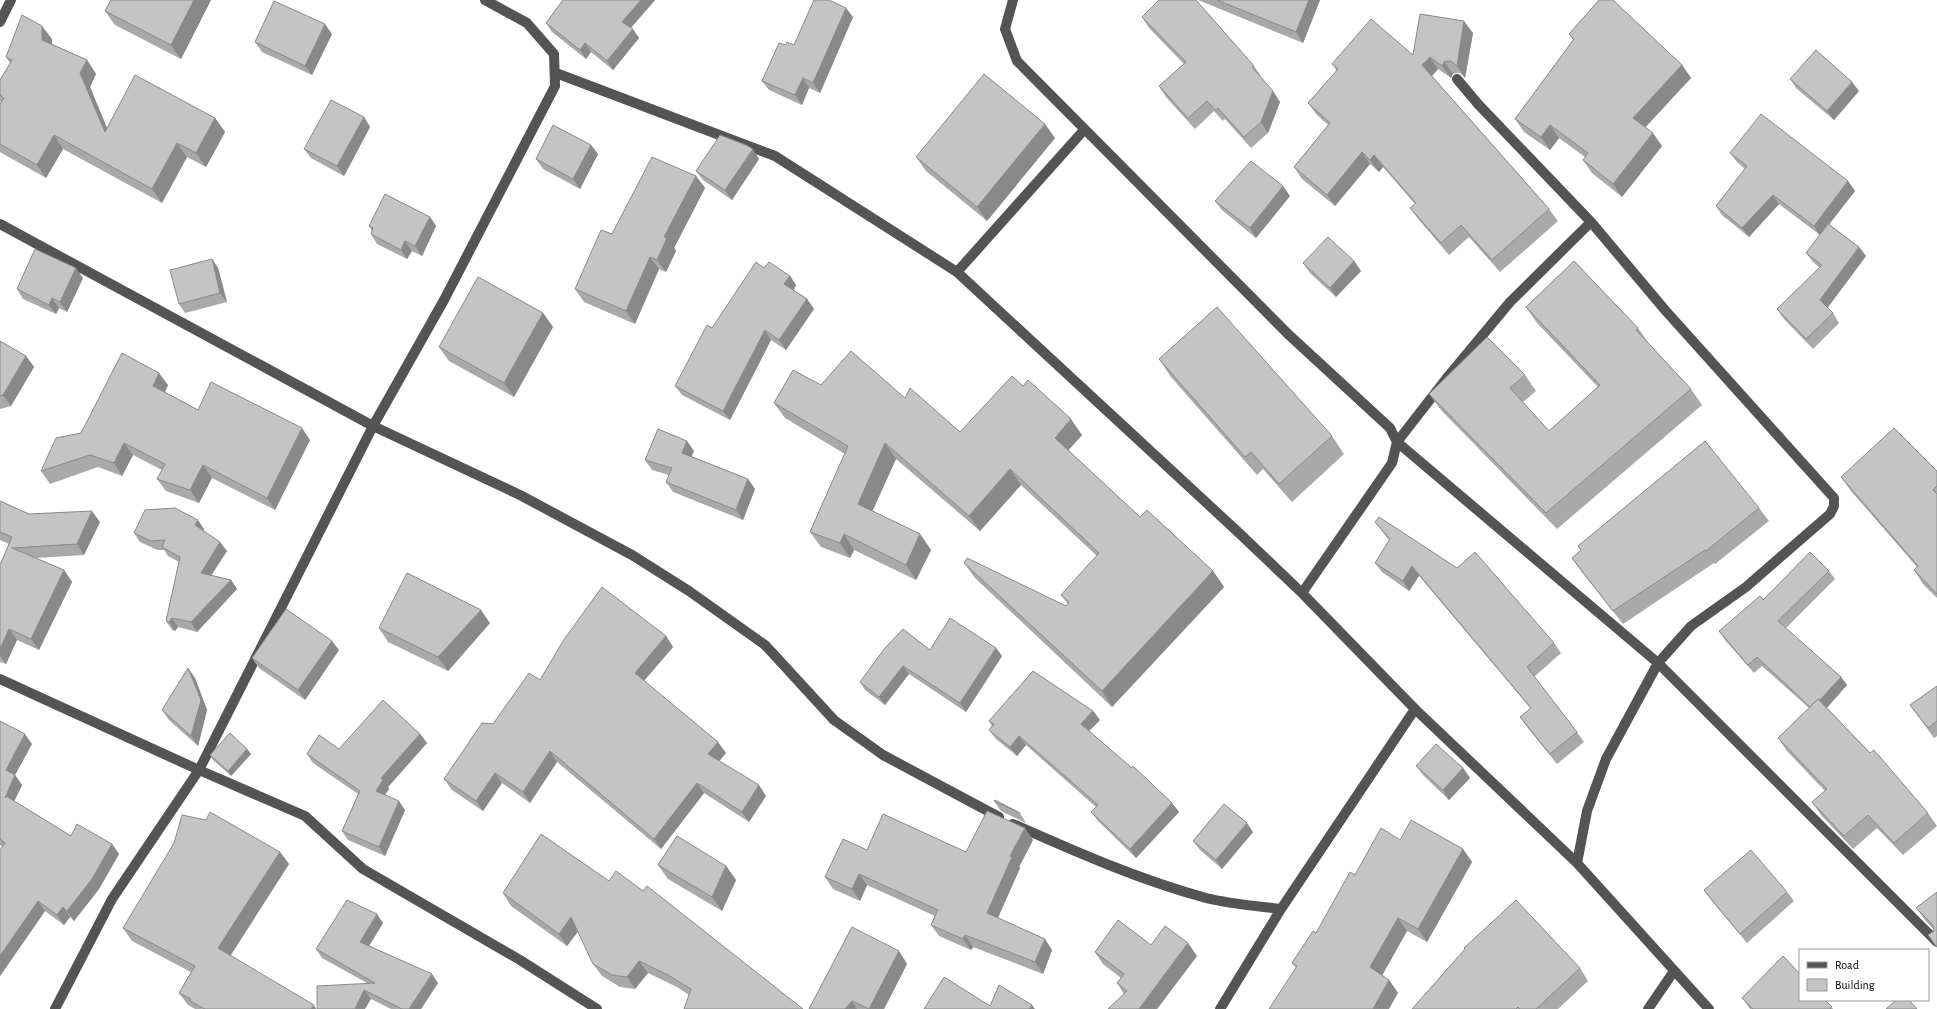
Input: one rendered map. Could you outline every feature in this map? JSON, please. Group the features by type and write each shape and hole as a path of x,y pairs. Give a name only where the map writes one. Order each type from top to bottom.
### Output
{"street":[{"path":"0,22 11,0"},
{"path":"484,0 527,23 554,54 555,86"},
{"path":"1013,0 1005,29 1017,61 1084,130 1288,334 1390,428 1397,442 1658,663 1937,942"},
{"path":"54,1009 112,899 199,770 373,426 444,300 555,86 556,73 775,156 957,272 1302,593 1415,709 1577,863 1709,1009"},
{"path":"1457,79 1478,104 1591,222 1665,310 1834,498 1834,506 1830,514 1746,587 1691,626 1658,663 1606,759 1587,811 1577,863"},
{"path":"957,272 1084,130"},
{"path":"1302,593 1392,463 1397,442 1446,378 1510,302 1591,222"},
{"path":"0,224 373,426 520,495 632,554 689,591 765,644 834,720 883,755 984,810 1060,845 1147,880 1208,898 1281,909"},
{"path":"0,679 199,770 305,816 363,869 520,960 597,1009"},
{"path":"1220,1009 1281,909 1415,709"},
{"path":"1648,1009 1674,971"}],"building":[{"path":"111,0 194,0 171,45 105,11"},
{"path":"563,0 641,0 622,22 633,29 607,61 585,43 580,50 546,23"},
{"path":"814,0 829,0 846,8 813,83 803,78 795,95 762,81 779,43 786,45 787,42 794,45"},
{"path":"1159,0 1196,0 1254,66 1252,67 1273,91 1261,122 1244,137 1218,108 1216,110 1207,101 1188,118 1159,86 1186,62 1142,17"},
{"path":"1217,0 1309,0 1296,32"},
{"path":"1599,0 1613,0 1682,65 1633,118 1653,133 1613,184 1583,160 1588,153 1550,125 1541,137 1515,119 1574,39 1569,34"},
{"path":"274,1 325,24 305,66 255,42"},
{"path":"1420,14 1464,21 1457,66 1451,61 1448,61 1444,62 1442,66 1430,57 1422,65 1549,209 1492,260 1461,225 1441,243 1410,208 1416,203 1374,155 1370,160 1362,152 1327,195 1294,167 1330,123 1308,103 1338,69 1332,64 1371,19 1413,55"},
{"path":"22,15 42,26 42,40 87,60 80,73 105,132 135,75 215,118 196,153 177,143 152,189 54,135 37,165 0,144 0,104 4,98 0,95 0,80 12,60 6,57"},
{"path":"1816,50 1852,82 1827,111 1790,79"},
{"path":"984,74 1045,124 977,207 916,157"},
{"path":"331,100 364,117 337,166 304,149"},
{"path":"1761,114 1848,181 1814,226 1773,195 1742,228 1716,206 1747,166 1730,153"},
{"path":"553,125 591,145 573,179 536,159"},
{"path":"720,135 753,149 725,190 696,171"},
{"path":"652,157 696,176 664,237 667,238 657,260 650,257 626,311 575,289 601,230 612,234"},
{"path":"1251,161 1283,186 1250,228 1215,201"},
{"path":"385,194 430,217 415,246 405,241 401,250 371,234 373,228 369,226"},
{"path":"1828,224 1859,247 1820,300 1833,313 1806,339 1777,309 1822,265 1806,253"},
{"path":"1328,237 1354,261 1330,288 1303,263"},
{"path":"35,249 76,268 60,302 52,298 49,305 17,289"},
{"path":"212,259 220,293 179,304 170,270"},
{"path":"1574,261 1638,328 1636,330 1691,389 1546,513 1429,394 1487,337 1525,375 1510,388 1549,431 1600,385 1526,307"},
{"path":"756,262 764,268 769,262 790,276 784,284 807,299 779,340 765,330 723,411 675,386 707,325 712,328"},
{"path":"478,277 543,313 504,383 439,347"},
{"path":"1217,307 1332,436 1279,484 1251,452 1245,457 1159,359"},
{"path":"0,341 26,356 3,395 0,396"},
{"path":"851,351 905,398 910,388 960,432 1012,376 1023,386 1028,380 1071,419 1055,438 1140,517 1147,510 1213,571 1102,691 964,563 967,558 1066,606 1069,602 1061,595 1099,553 1010,469 969,516 885,443 858,504 920,534 906,565 844,534 840,543 810,532 848,446 774,403 793,370 821,385"},
{"path":"122,353 159,373 153,386 198,410 211,382 302,428 267,498 203,465 190,490 157,479 165,464 124,443 114,463 90,455 41,471 56,438 81,433"},
{"path":"1894,428 1937,471 1937,486 1933,490 1937,494 1937,594 1914,570 1918,566 1841,477"},
{"path":"658,429 687,441 682,453 748,479 736,510 666,482 672,468 645,460"},
{"path":"1705,441 1759,508 1706,551 1705,550 1613,611 1572,558 1581,550 1578,546"},
{"path":"0,501 29,514 92,511 77,544 12,548 64,570 31,639 9,629 0,649 0,565 12,537 0,532"},
{"path":"175,508 198,520 195,525 220,542 201,573 231,580 191,622 172,618 169,622 166,621 180,557 162,547 165,540 151,541 134,533 145,510"},
{"path":"1379,517 1457,568 1475,552 1554,643 1527,667 1577,732 1550,754 1520,717 1531,708 1412,566 1403,581 1375,563 1390,539 1375,522"},
{"path":"1810,552 1829,571 1778,621 1841,677 1820,700 1818,699 1810,707 1757,657 1748,665 1719,631 1760,596 1763,600"},
{"path":"407,573 481,610 438,657 379,628"},
{"path":"602,587 666,636 635,673 718,742 708,754 759,785 742,812 697,783 654,839 550,751 523,792 495,773 476,801 444,779 482,723 493,724 529,673 540,680 563,641"},
{"path":"286,609 332,641 298,690 252,658"},
{"path":"950,618 996,648 960,703 903,666 879,697 860,682 885,648 903,629 930,650"},
{"path":"188,668 201,700 191,736 162,710"},
{"path":"1033,671 1093,711 1081,724 1132,768 1133,766 1172,803 1130,849 1091,812 1098,805 1019,736 1010,747 989,730 994,724 989,721"},
{"path":"1937,686 1937,721 1928,728 1910,705"},
{"path":"1818,699 1870,753 1874,750 1928,813 1894,843 1868,815 1844,836 1812,802 1827,789 1778,738"},
{"path":"383,700 420,734 381,778 383,780 376,791 399,801 379,847 342,831 360,791 307,754 319,735 339,749"},
{"path":"0,721 25,734 6,770 15,775 5,798 6,796 71,836 77,824 112,844 92,879 67,911 63,907 57,915 38,901 0,956 0,850 5,843 0,839"},
{"path":"230,733 247,749 228,771 210,755"},
{"path":"1436,744 1463,768 1443,790 1416,766"},
{"path":"995,800 1020,813 994,801"},
{"path":"1224,804 1247,823 1216,860 1193,841"},
{"path":"987,811 1025,828 1010,856 1012,857 987,913 1045,939 1035,962 965,935 963,939 931,925 938,910 859,874 852,889 825,877 843,839 867,850 883,814 966,852"},
{"path":"210,812 280,852 218,948 314,1005 311,1009 205,1009 179,993 195,966 123,928 174,843 182,815 206,820"},
{"path":"1411,820 1463,849 1418,929 1398,918 1370,967 1389,980 1373,1009 1269,1009 1297,966 1292,963 1313,931 1316,933 1350,872 1355,875 1381,828 1400,840"},
{"path":"541,834 609,881 616,871 643,891 647,886 803,1009 684,1009 691,989 668,975 639,961 627,977 612,975 593,964 571,917 559,934 503,893"},
{"path":"677,836 726,866 712,897 658,865"},
{"path":"1751,850 1787,892 1740,934 1704,890"},
{"path":"1937,892 1937,947 1928,935 1934,931 1933,925 1916,908"},
{"path":"347,900 377,914 360,942 432,974 409,1009 402,1009 364,990 355,1009 317,1009 317,986 375,983 316,949"},
{"path":"1516,900 1580,968 1536,1009 1520,1009 1518,1007 1516,1009 1412,1009 1465,949 1464,948"},
{"path":"1118,920 1151,945 1165,926 1188,943 1139,1009 1108,1009 1127,991 1117,983 1124,974 1095,952"},
{"path":"852,927 899,951 869,1009 852,1001 845,1009 809,1009"},
{"path":"1783,956 1799,973 1799,1001 1826,1001 1832,1007 1830,1009 1753,1009 1742,998"},
{"path":"944,977 990,1006 999,985 1032,1005 1029,1009 924,1009"},
{"path":"1895,1001 1910,1001 1917,1009 1886,1009"}]}
